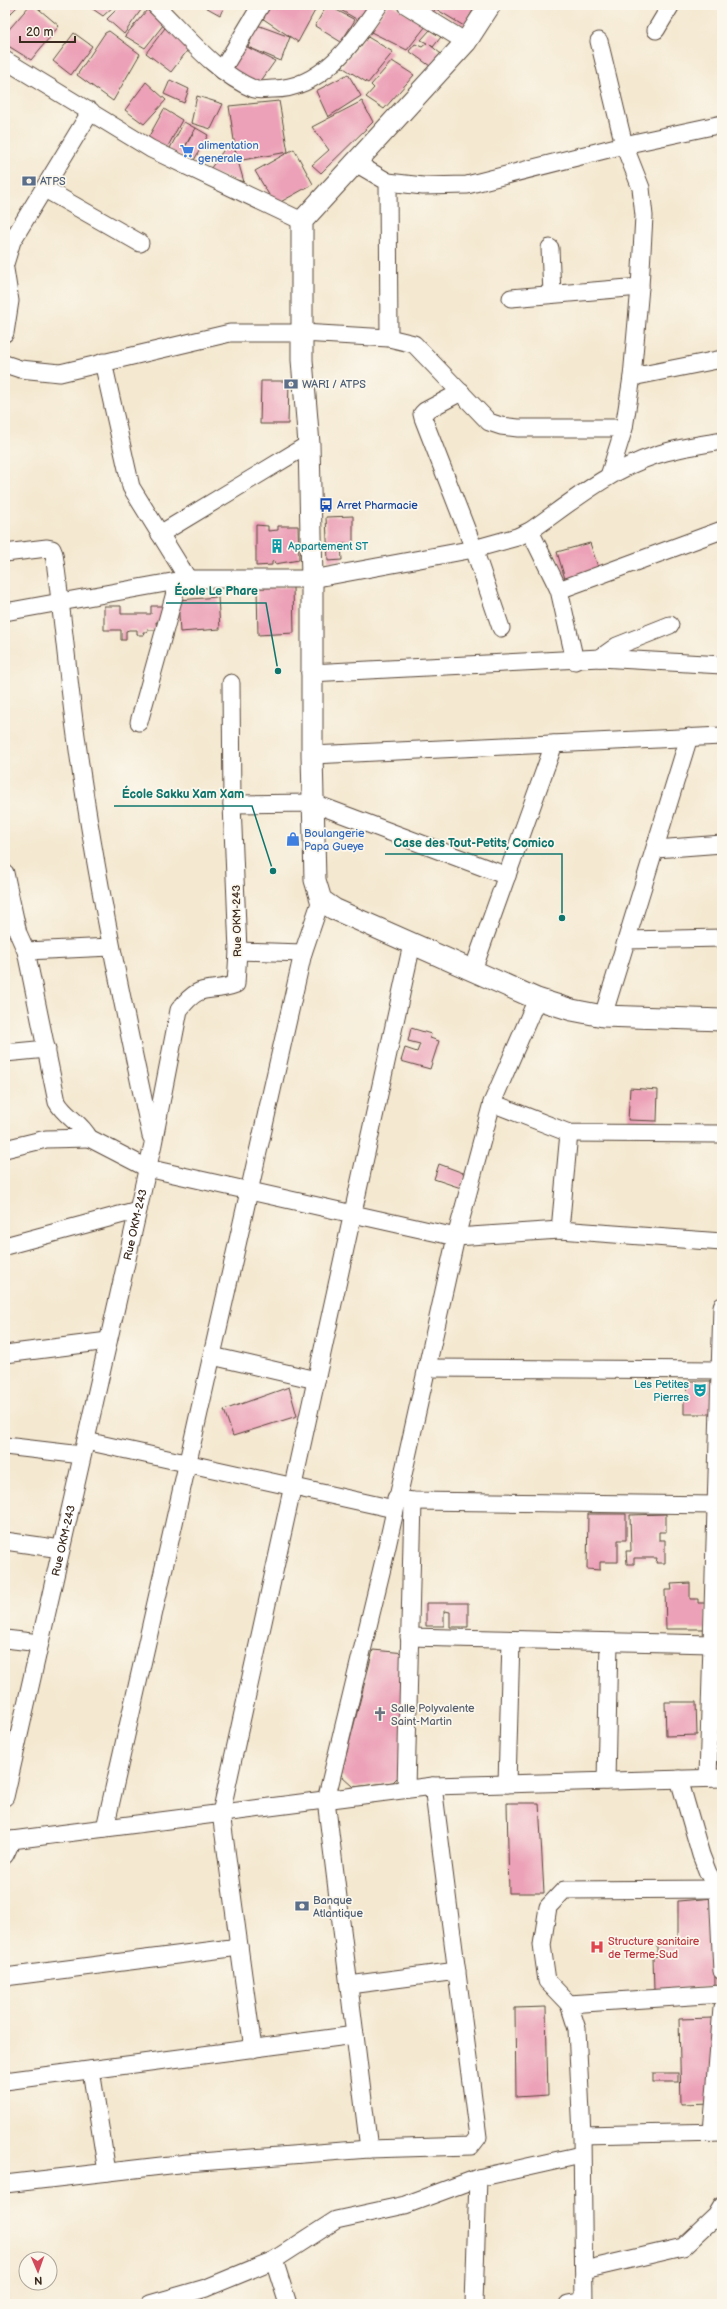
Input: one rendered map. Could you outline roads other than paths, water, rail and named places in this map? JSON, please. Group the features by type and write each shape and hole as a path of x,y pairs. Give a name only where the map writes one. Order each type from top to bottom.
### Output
{"street":[{"path":"155,5 222,70 255,89 287,90 320,75 360,33 379,5"},
{"path":"222,70 260,5"},
{"path":"406,5 466,42"},
{"path":"105,1828 302,953 321,900 315,880 310,672 312,579 309,444 302,333 302,221 354,162 466,42 490,5"},
{"path":"656,30 671,5"},
{"path":"599,41 624,145 640,188 644,216 640,286 632,377 624,428 609,476"},
{"path":"5,60 91,111 151,149 302,221"},
{"path":"5,264 12,241 91,111"},
{"path":"354,162 388,182 423,186 467,184 624,145 722,124"},
{"path":"388,182 389,338"},
{"path":"45,189 140,243"},
{"path":"550,248 552,294"},
{"path":"5,269 10,301 5,333"},
{"path":"511,298 640,286"},
{"path":"5,364 20,369 60,373 230,333 302,333 389,338 414,344 489,422 501,426 624,428"},
{"path":"632,377 722,359"},
{"path":"103,362 131,487 160,534 183,581 139,722"},
{"path":"461,392 422,414 474,549 501,628"},
{"path":"5,612 183,581 312,579 474,549 517,537 530,531 609,476 658,454 722,441"},
{"path":"160,534 309,444"},
{"path":"559,590 722,530"},
{"path":"530,531 559,590 575,660"},
{"path":"5,553 52,549 61,603 77,743 111,947 153,1144"},
{"path":"600,658 617,646 670,625"},
{"path":"310,672 600,658 722,666"},
{"name":"Rue OKM-243","path":"5,1797 153,1144 179,1010 190,996 206,988 223,989 236,984 238,951 232,804 231,682"},
{"path":"312,755 722,736"},
{"path":"603,1016 690,737"},
{"path":"472,970 554,744"},
{"path":"232,804 313,803 507,876"},
{"path":"656,849 722,844"},
{"path":"5,873 11,931 26,951 57,1102 62,1111 84,1128 89,1138"},
{"path":"321,900 334,909 412,944 538,999 572,1010 603,1016 722,1020"},
{"path":"627,940 722,938"},
{"path":"253,2048 221,1813 412,944"},
{"path":"26,951 111,947"},
{"path":"238,951 302,953"},
{"path":"369,2149 326,1800 427,1368 456,1237 492,1103 538,999"},
{"path":"5,1053 47,1049"},
{"path":"492,1103 569,1133 722,1134"},
{"path":"560,1230 569,1133"},
{"path":"5,1149 46,1139 89,1138 147,1168 456,1237 560,1230 722,1242"},
{"path":"5,1246 138,1210"},
{"path":"5,1855 9,1834 105,1828 433,1786 715,1778 712,1644 718,1560 716,1505 720,1415 722,1306"},
{"path":"5,1354 108,1341"},
{"path":"212,1356 316,1380"},
{"path":"427,1368 720,1370"},
{"path":"5,1446 84,1448 188,1463 293,1486 395,1503 413,1501 716,1505"},
{"path":"406,1789 413,1501"},
{"path":"5,1541 61,1549"},
{"path":"410,1637 712,1644"},
{"path":"5,1639 40,1643"},
{"path":"507,1784 511,1640"},
{"path":"606,1781 609,1642"},
{"path":"679,1779 700,1855 708,1873 718,1889 722,1971"},
{"path":"5,2184 187,2163 369,2149 471,2146 476,2142 478,2137 433,1786"},
{"path":"579,2303 584,2270 581,2155 582,2134 577,2029 569,2004 547,1981 542,1945 548,1907 564,1890 718,1889"},
{"path":"5,1977 239,1947"},
{"path":"349,1985 457,1971"},
{"path":"569,2004 722,1994"},
{"path":"582,2134 717,2132 722,2008"},
{"path":"5,2081 355,2035"},
{"path":"91,2070 107,2172"},
{"path":"150,2304 206,2288 274,2260 336,2220 405,2205 478,2178 581,2155"},
{"path":"474,2304 478,2178"},
{"path":"584,2270 683,2247 716,2216 722,2206"},
{"path":"274,2260 288,2304"}],"place":[{"name":"alimentation generale","path":"187,151"},
{"name":"ATPS","path":"29,181"},
{"name":"WARI / ATPS","path":"291,384"},
{"name":"Arret Pharmacie","path":"326,505"},
{"name":"Appartement ST","path":"277,546"},
{"name":"École Le Phare","path":"278,671"},
{"name":"Boulangerie Papa Gueye","path":"293,839"},
{"name":"École Sakku Xam Xam","path":"273,871"},
{"name":"Case des Tout-Petits, Comico","path":"562,918"},
{"name":"Les Petites Pierres","path":"700,1390"},
{"name":"Salle Polyvalente Saint-Martin","path":"380,1714"},
{"name":"Banque Atlantique","path":"302,1906"},
{"name":"Structure sanitaire de Terme-Sud","path":"597,1947"}]}
